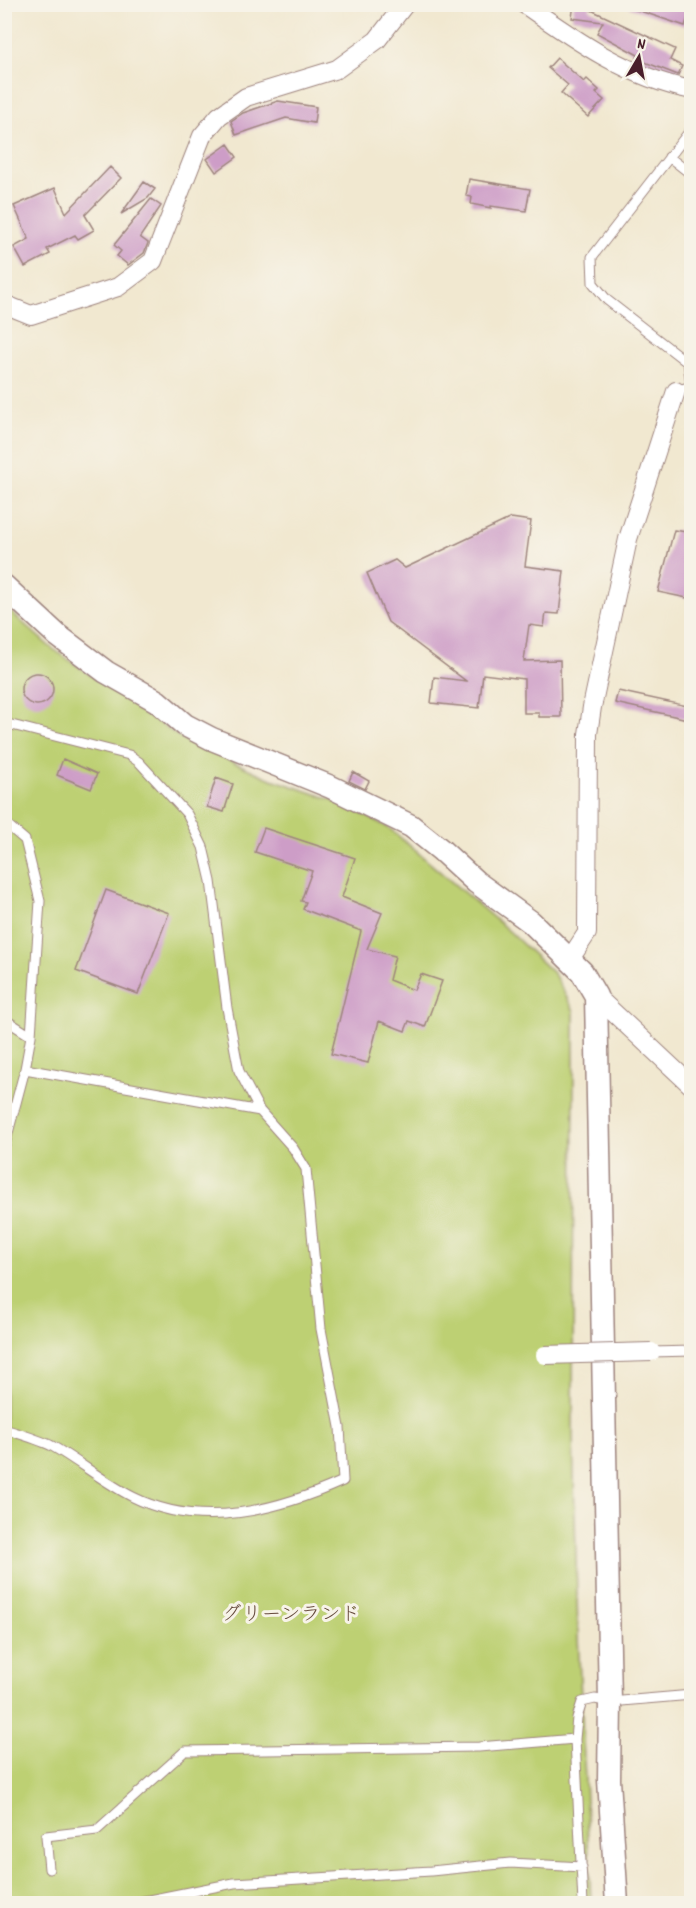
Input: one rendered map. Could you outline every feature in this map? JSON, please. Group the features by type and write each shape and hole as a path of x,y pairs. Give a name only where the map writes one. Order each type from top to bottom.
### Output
{"street":[{"path":"4,304 31,315 118,287 153,261 202,136 219,116 246,97 337,69 377,40 405,4"},
{"path":"524,4 568,35 624,67 669,86 692,90"},
{"path":"570,959 587,933 588,734 592,707 628,539 676,391"},
{"path":"4,586 57,635 106,672 158,701 185,725 212,739 331,787 411,826 476,882 531,921 570,959 590,983 597,996 692,1086"},
{"path":"597,996 610,1702 609,1780 616,1904"},
{"path":"545,1355 651,1352"}],"lane":[{"path":"676,391 691,386 688,363 607,300 593,283 592,257 692,128"},
{"path":"669,157 692,175"},
{"path":"4,723 129,755 139,762 187,814 203,847 211,881 239,1071 260,1111 293,1148 306,1169 321,1329 340,1427 343,1481 308,1497 261,1510 219,1515 195,1515 163,1509 132,1497 49,1445 4,1429"},
{"path":"4,822 25,840 40,901 32,1036 4,1148"},
{"path":"4,1019 32,1036"},
{"path":"25,1069 260,1111"},
{"path":"651,1352 692,1351"},
{"path":"583,1904 575,1739 577,1718 582,1702 595,1699 610,1702 692,1695"},
{"path":"49,1869 46,1836 97,1830 185,1751 478,1748 575,1739"},
{"path":"129,1904 234,1883 420,1872 510,1863 582,1867"}],"green space":[{"name":"グリーンランド","path":"4,606 49,646 184,740 269,778 339,802 389,828 510,932 554,974 574,1011 573,1436 578,1636 591,1903 5,1903"}],"building":[{"path":"574,4 591,4 589,9 675,49 670,60 682,66 678,75 637,59 638,55 597,33 603,22 572,18"},
{"path":"629,4 692,4 692,6 685,26 628,7"},
{"path":"557,58 584,82 587,79 599,90 596,93 604,100 588,117 561,93 568,85 548,68"},
{"path":"278,101 316,107 314,123 286,118 236,135 231,121 243,113"},
{"path":"228,144 237,157 216,172 207,159"},
{"path":"110,167 121,178 85,215 94,230 78,239 75,235 47,249 50,254 25,267 14,247 29,239 14,206 55,188 66,213"},
{"path":"469,179 530,189 526,211 471,204 472,197 466,196"},
{"path":"144,182 155,189 148,198 121,214"},
{"path":"151,199 161,206 140,237 148,243 144,253 128,265 117,256 121,251 114,245"},
{"path":"511,518 531,521 525,566 564,571 559,614 546,613 544,627 529,625 524,661 560,660 561,717 539,717 539,713 524,713 524,679 483,674 479,708 431,703 434,677 466,681 388,622 367,573 395,560 405,568"},
{"path":"674,530 692,533 692,599 658,592"},
{"path":"37,673 48,678 53,689 48,700 37,705 26,700 21,689 26,678"},
{"path":"618,691 692,707 692,720 615,703"},
{"path":"63,759 97,774 91,789 57,775"},
{"path":"353,772 369,781 365,789 349,781"},
{"path":"216,778 233,784 224,812 207,807"},
{"path":"264,828 355,858 342,897 382,913 367,949 395,956 389,980 414,990 421,974 442,981 425,1027 409,1021 405,1031 379,1021 368,1063 331,1054 361,931 303,909 306,902 301,901 312,871 255,852"},
{"path":"106,890 169,913 138,994 76,971"}]}
